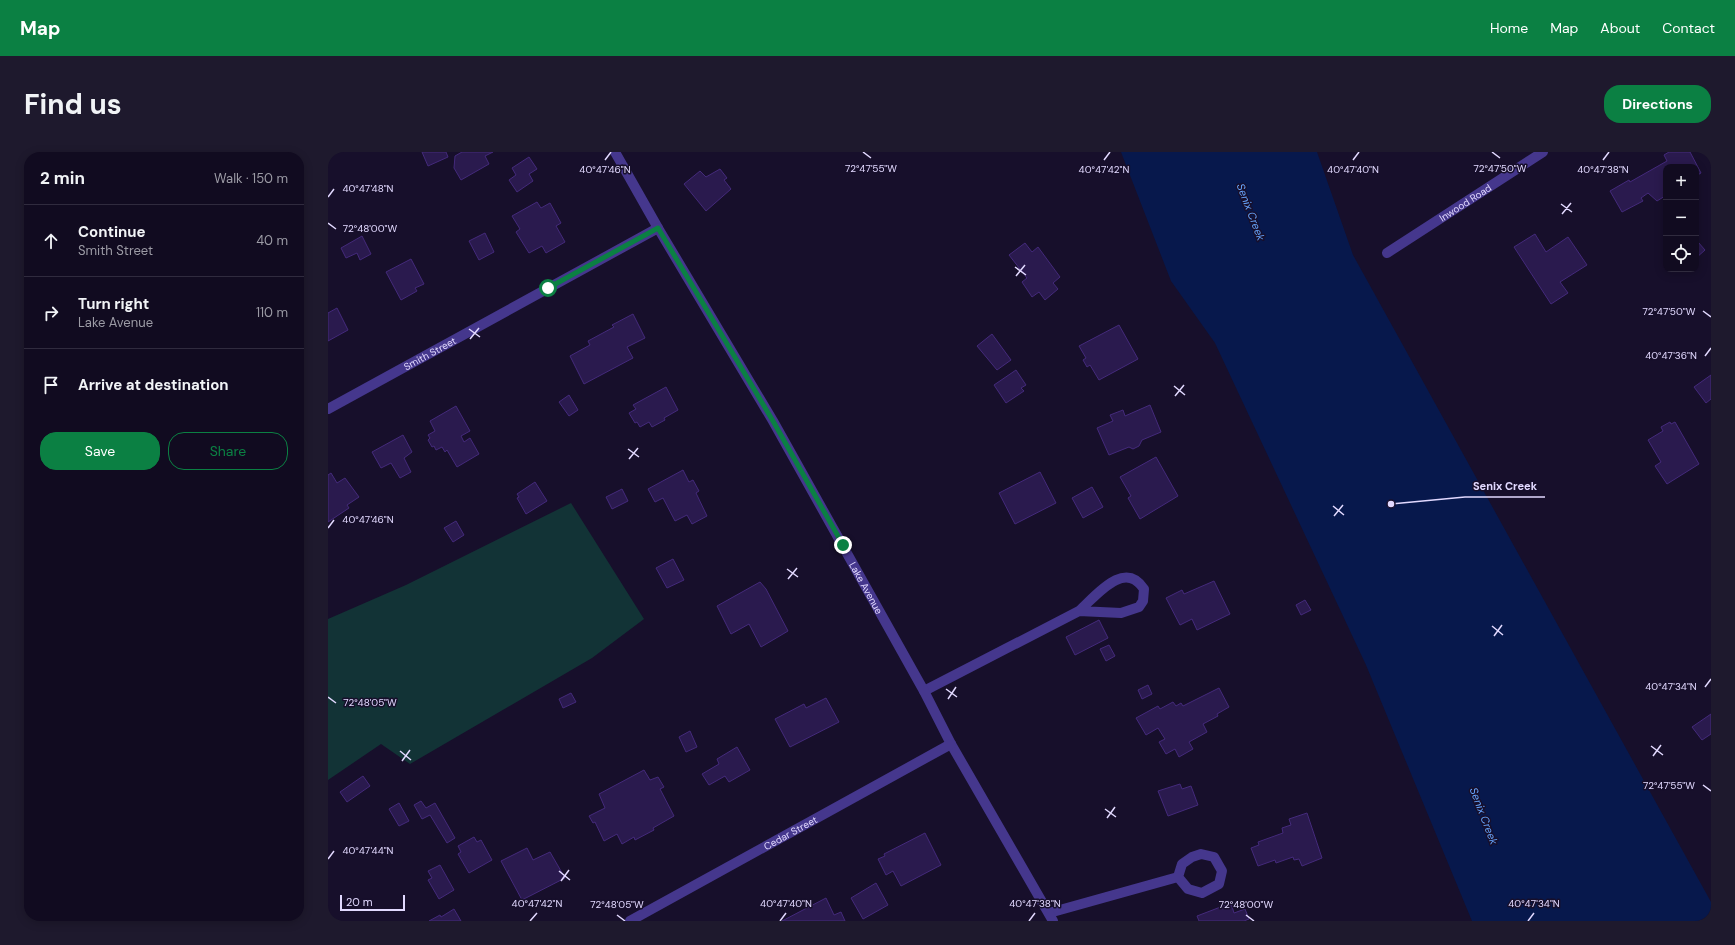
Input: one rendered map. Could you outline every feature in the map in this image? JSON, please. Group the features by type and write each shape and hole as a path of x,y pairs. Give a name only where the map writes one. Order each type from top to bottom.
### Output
{"street":[{"name":"Lake Avenue","path":"615,152 658,228 773,421 924,691 951,744 1051,917"},
{"name":"Inwood Road","path":"1386,253 1543,152"},
{"name":"Smith Street","path":"328,409 658,228"},
{"path":"924,691 1079,611 1111,583 1122,577 1128,576 1135,579 1144,589 1143,601 1139,608 1121,613 1079,611"},
{"name":"Cedar Street","path":"630,921 951,744"},
{"path":"1202,854 1214,857 1222,871 1219,884 1202,893 1188,889 1178,877 1182,864 1192,857 1202,854"},
{"path":"1051,917 1178,877"}],"green space":[{"path":"571,503 644,619 592,658 410,764 381,744 328,780 328,619 406,585"}],"water":[{"name":"Senix Creek","path":"1121,152 1317,152 1353,255 1711,902 1711,921 1472,921 1366,665 1215,343 1171,281"}],"building":[{"path":"422,152 446,152 448,157 428,166"},
{"path":"462,152 493,152 485,156 489,164 461,180 454,168 455,156"},
{"path":"1669,152 1690,152 1696,164 1663,164 1663,197 1657,201 1648,193 1641,198 1643,201 1622,212 1610,191 1629,180 1630,182 1667,161 1664,155"},
{"path":"529,157 537,169 529,174 533,181 517,192 509,180 516,175 512,168"},
{"path":"720,169 727,178 724,180 731,189 706,211 684,184 700,171 706,177"},
{"path":"537,202 541,208 550,203 561,223 556,226 565,242 546,253 542,246 529,253 516,232 520,229 512,216"},
{"path":"485,233 494,252 479,260 469,241"},
{"path":"1535,234 1546,252 1568,237 1587,265 1560,282 1568,293 1551,304 1514,247"},
{"path":"362,236 371,254 360,260 357,253 346,258 341,248"},
{"path":"1025,243 1032,252 1038,247 1060,277 1053,283 1058,289 1045,300 1039,292 1032,297 1022,282 1027,278 1009,255"},
{"path":"1699,243 1705,250 1699,255"},
{"path":"411,259 424,284 415,288 417,291 401,300 386,272"},
{"path":"337,308 348,330 328,341 328,313"},
{"path":"633,314 645,338 627,347 633,358 584,384 570,356 590,345 588,341 614,327 612,325"},
{"path":"1119,325 1138,359 1099,380 1090,365 1087,367 1083,360 1086,358 1079,346"},
{"path":"992,334 1011,360 997,370 977,346"},
{"path":"1016,370 1026,385 1021,388 1024,391 1006,403 994,385"},
{"path":"1711,375 1711,399 1706,403 1694,387"},
{"path":"666,387 678,410 664,418 665,420 652,427 649,422 640,427 637,422 635,423 629,413 636,409 633,405"},
{"path":"569,395 578,410 569,416 559,402"},
{"path":"1150,405 1161,432 1142,440 1139,446 1133,449 1129,447 1109,455 1097,428 1113,421 1110,415 1123,410 1125,416"},
{"path":"456,406 470,431 461,436 464,442 470,438 479,454 457,467 447,450 445,452 442,447 436,450 434,446 432,447 428,440 430,438 428,435 435,431 430,421"},
{"path":"1670,422 1671,424 1675,422 1699,464 1667,484 1655,466 1661,462 1648,440 1663,431 1661,427"},
{"path":"403,435 412,452 404,458 411,472 400,478 391,463 381,468 372,452"},
{"path":"1156,457 1178,496 1140,519 1128,498 1131,496 1120,477"},
{"path":"683,470 689,482 693,480 699,491 696,493 707,516 692,524 687,515 675,521 663,498 655,502 648,489"},
{"path":"1040,472 1056,503 1015,524 999,493"},
{"path":"331,473 337,483 345,478 359,497 347,505 349,508 328,522 328,475"},
{"path":"535,482 547,501 526,514 517,498 519,497 517,494"},
{"path":"1092,487 1103,507 1083,518 1072,498"},
{"path":"622,489 628,501 612,509 606,497"},
{"path":"456,521 464,535 453,542 444,528"},
{"path":"673,559 684,580 667,588 656,568"},
{"path":"1214,581 1230,614 1197,630 1192,619 1180,625 1166,598 1182,590 1184,594"},
{"path":"760,582 766,589 788,631 761,647 749,624 731,634 717,606"},
{"path":"1305,600 1311,610 1301,615 1296,605"},
{"path":"1099,620 1108,638 1075,655 1066,637"},
{"path":"1109,645 1115,656 1106,661 1100,649"},
{"path":"1148,685 1152,694 1142,699 1138,690"},
{"path":"1219,688 1229,707 1217,714 1218,716 1203,724 1207,732 1189,742 1193,749 1179,757 1175,749 1166,754 1159,742 1165,739 1158,728 1146,735 1136,718 1158,706 1160,709 1173,702 1176,706 1181,703 1183,706"},
{"path":"571,693 576,702 563,708 559,699"},
{"path":"826,698 839,722 790,747 775,719 804,704 806,708"},
{"path":"1711,714 1711,734 1702,740 1692,727"},
{"path":"690,731 697,747 686,752 679,737"},
{"path":"737,747 750,770 729,782 725,776 709,785 702,774 719,764 717,759"},
{"path":"644,770 650,780 658,777 664,787 660,789 674,816 653,828 654,830 635,840 634,837 622,844 617,834 604,841 595,822 593,823 589,816 605,808 599,794"},
{"path":"363,776 370,786 347,802 340,792"},
{"path":"1180,784 1182,789 1191,786 1198,805 1168,816 1158,791"},
{"path":"421,801 426,808 435,803 455,838 447,843 430,815 422,819 414,805"},
{"path":"399,803 409,821 399,826 389,809"},
{"path":"1307,813 1322,858 1302,866 1299,859 1294,860 1293,857 1276,863 1275,860 1258,866 1251,848 1259,845 1258,842 1283,833 1282,828 1291,825 1289,819"},
{"path":"925,833 941,865 901,886 893,871 886,875 878,859 885,856 884,854"},
{"path":"474,837 477,842 481,840 492,860 469,873 458,854 461,852 458,846"},
{"path":"527,848 533,860 550,852 565,878 522,900 501,861"},
{"path":"440,865 454,890 439,899 428,880 432,878 428,871"},
{"path":"876,883 888,905 863,919 851,898"},
{"path":"826,898 834,915 841,912 845,921 782,921"},
{"path":"1231,903 1234,913 1245,909 1249,919 1244,921 1199,921 1197,916"},
{"path":"454,909 461,921 429,921 440,915 441,917"}],"place":[{"name":"Senix Creek","path":"1391,504"}],"route":[{"path":"548,288 658,228 773,421 843,545"}]}
